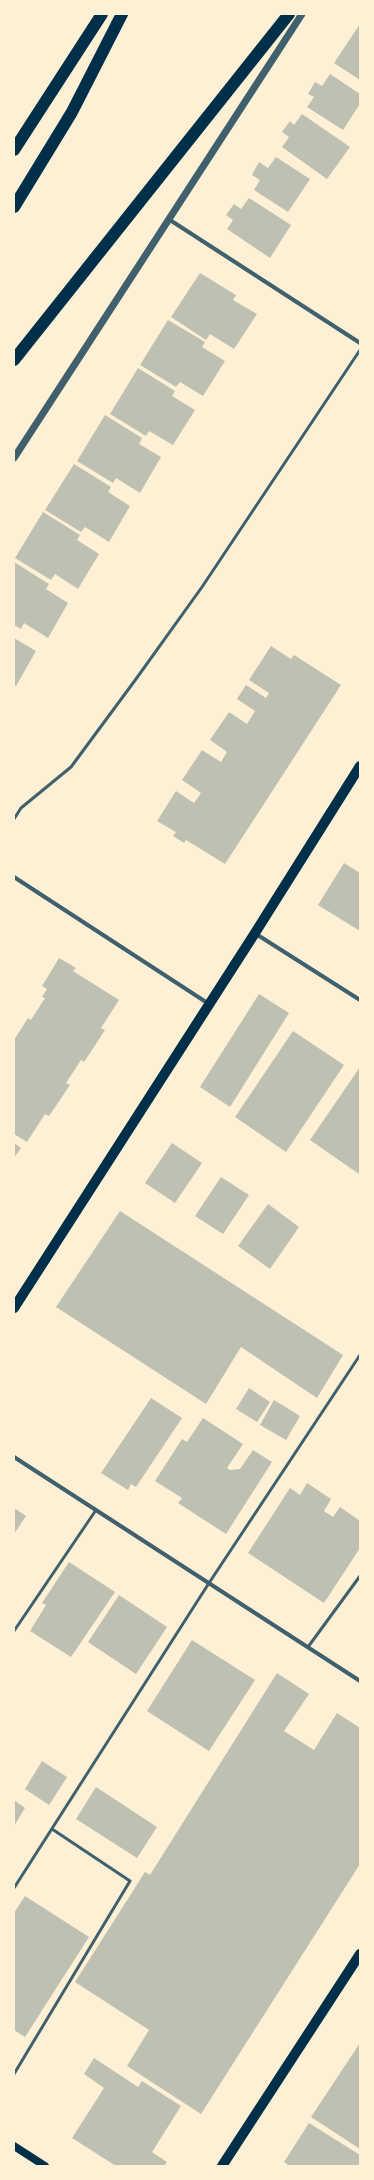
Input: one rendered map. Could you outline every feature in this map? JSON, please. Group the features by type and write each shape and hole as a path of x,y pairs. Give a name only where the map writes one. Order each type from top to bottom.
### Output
{"highway":[{"path":"14,150 102,14"},
{"path":"14,207 72,112 122,14"},
{"path":"14,360 289,14"}],"main road":[{"path":"14,1308 255,934 360,766"},
{"path":"222,2166 360,1954"},
{"path":"14,2146 45,2166"}],"street":[{"path":"14,458 170,220 302,14"},
{"path":"170,220 360,343"},
{"path":"14,877 209,1004"},
{"path":"255,934 360,1000"},
{"path":"14,1457 360,1681"}],"lane":[{"path":"14,819 21,808 71,767 136,679 202,587 360,350"},
{"path":"14,1888 209,1584 360,1355"},
{"path":"14,1631 96,1510"},
{"path":"308,1647 360,1576"},
{"path":"14,2074 130,1881 52,1829"}],"building":[{"path":"360,24 360,80 334,63"},
{"path":"330,74 360,94 360,104 343,130 307,107 314,97 308,94 315,82 322,86"},
{"path":"302,114 350,147 327,179 282,147 289,137 282,132 290,121 294,125"},
{"path":"276,157 310,179 288,212 254,190 260,180 252,175 259,162 268,168"},
{"path":"249,198 291,225 270,258 227,229 233,220 226,215 234,204 241,209"},
{"path":"200,273 236,295 233,300 257,314 234,349 210,334 206,340 171,317"},
{"path":"168,320 205,342 202,347 225,361 203,396 180,382 176,387 140,365"},
{"path":"138,368 175,391 172,396 195,410 173,445 149,431 146,436 110,414"},
{"path":"105,415 142,438 139,444 161,457 140,493 116,478 113,483 77,461"},
{"path":"74,464 111,487 108,492 130,506 109,542 85,527 81,532 45,510"},
{"path":"43,512 80,535 77,540 99,554 78,589 55,574 51,580 15,558"},
{"path":"14,562 49,584 46,589 68,603 48,638 24,623 21,629 14,625"},
{"path":"14,638 36,651 16,686 14,685"},
{"path":"271,646 291,659 294,655 341,685 225,864 186,840 184,843 173,836 176,832 157,821 176,791 194,803 201,793 182,780 202,750 221,762 227,752 210,740 229,712 247,724 255,711 237,699 246,685 266,698 269,693 249,680"},
{"path":"344,863 360,873 360,931 318,905"},
{"path":"59,958 76,968 73,971 119,1000 101,1028 105,1030 84,1062 81,1060 66,1083 70,1085 49,1116 45,1114 27,1142 14,1134 14,1040 28,1018 31,1020 45,998 42,997 47,989 42,986"},
{"path":"259,994 289,1013 230,1107 200,1087"},
{"path":"293,1031 344,1065 286,1152 235,1117"},
{"path":"360,1067 360,1172 359,1174 310,1140"},
{"path":"14,1143 21,1148 14,1158"},
{"path":"172,1143 202,1163 175,1203 145,1183"},
{"path":"221,1177 249,1195 223,1234 195,1216"},
{"path":"268,1204 299,1227 270,1269 238,1246"},
{"path":"120,1211 343,1355 317,1398 241,1347 206,1404 56,1307"},
{"path":"249,1388 270,1402 257,1422 236,1409"},
{"path":"151,1398 182,1418 136,1487 131,1484 128,1490 101,1473"},
{"path":"274,1400 300,1416 286,1440 260,1425"},
{"path":"203,1418 243,1444 227,1468 230,1470 240,1469 253,1450 272,1462 226,1534 178,1503 182,1498 155,1481 182,1439 187,1442"},
{"path":"307,1483 331,1499 324,1511 333,1517 340,1507 360,1521 360,1548 324,1603 248,1553 290,1488 300,1495"},
{"path":"14,1508 26,1516 14,1534"},
{"path":"69,1562 115,1592 71,1657 30,1631 46,1605 42,1603"},
{"path":"119,1595 167,1627 136,1674 88,1642"},
{"path":"192,1640 255,1680 209,1751 147,1711"},
{"path":"277,1673 309,1694 284,1731 314,1750 337,1713 360,1728 360,1864 201,2114 127,2066 149,2030 75,1982 145,1872 150,1875"},
{"path":"42,1761 67,1777 49,1805 25,1789"},
{"path":"96,1787 157,1827 137,1858 76,1819"},
{"path":"14,1800 25,1808 14,1826"},
{"path":"25,1896 89,1937 25,2037 14,2030 14,1913"},
{"path":"360,2043 360,2149 311,2117"},
{"path":"94,2058 138,2087 142,2081 181,2106 152,2152 167,2162 164,2166 116,2166 72,2138 104,2088 84,2074"},
{"path":"309,2123 360,2155 360,2166 290,2166 284,2162"}]}
